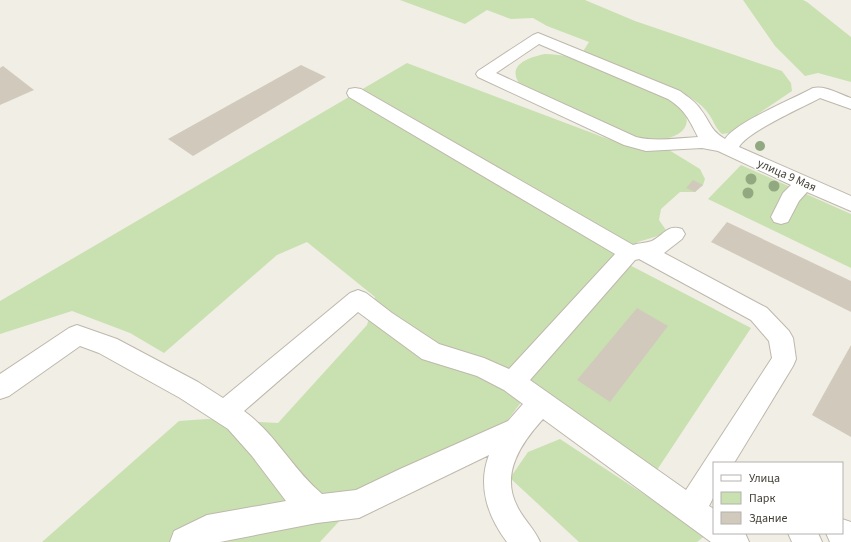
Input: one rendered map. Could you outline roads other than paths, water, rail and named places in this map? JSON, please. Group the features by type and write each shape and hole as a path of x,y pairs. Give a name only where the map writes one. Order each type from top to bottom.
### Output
{"street":[{"path":"538,38 674,95 686,103 694,112 707,136 727,148 702,142 646,145 630,141 484,74 538,38"},
{"path":"727,148 734,138 748,129 819,92 850,105"},
{"path":"355,93 636,252 759,314 781,338 784,359 723,462"},
{"name":"улица 9 Мая","path":"727,148 851,204"},
{"path":"781,217 790,198 804,183"},
{"path":"513,382 636,252 658,247 675,234"},
{"path":"224,413 358,299 384,320 431,352 484,368 513,382 713,526"},
{"path":"0,388 77,335 108,346 189,390 237,421 262,448 297,492 317,509"},
{"path":"525,542 503,509 496,483 502,453 514,431 541,403"},
{"path":"184,542 207,530 317,509 359,504 410,478 514,431"},
{"path":"690,510 713,476"},
{"path":"723,534 734,542"}]}
